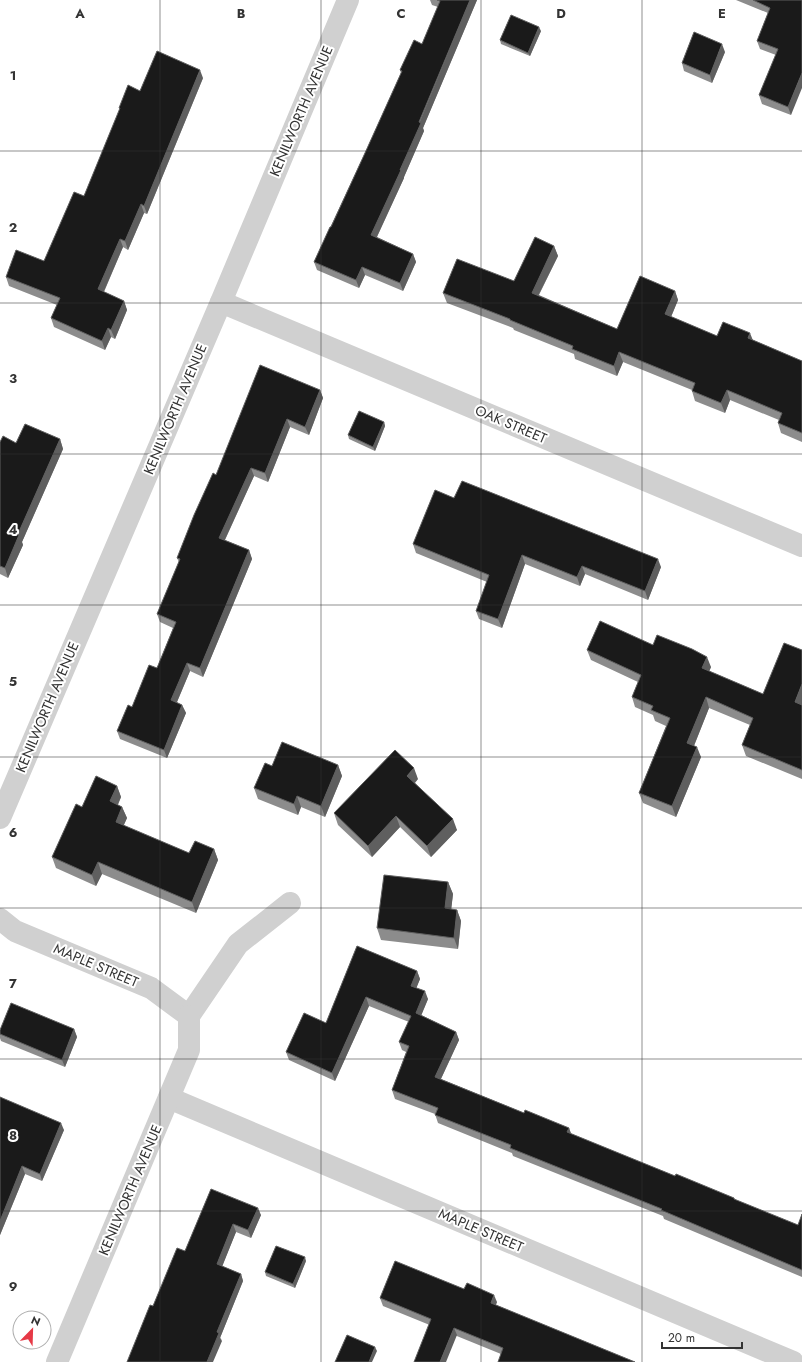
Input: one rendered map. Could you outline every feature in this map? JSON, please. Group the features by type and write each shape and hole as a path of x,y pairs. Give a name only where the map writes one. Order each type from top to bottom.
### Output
{"street":[{"name":"KENILWORTH AVENUE","path":"0,818 221,302 348,0"},
{"name":"OAK STREET","path":"221,302 802,546"},
{"path":"189,1016 238,944 290,903"},
{"name":"MAPLE STREET","path":"0,919 15,930 151,988 189,1016"},
{"name":"KENILWORTH AVENUE","path":"57,1362 189,1050 189,1016"},
{"name":"MAPLE STREET","path":"169,1098 792,1362"}],"building":[{"path":"437,0 470,0 419,122 421,123 371,235 413,254 400,283 362,267 356,280 314,262 402,71 400,70 414,40 422,44 440,1"},
{"path":"753,0 802,0 802,73 788,107 759,95 778,49 757,41 770,8"},
{"path":"511,15 539,27 528,53 500,40"},
{"path":"694,32 722,44 710,75 682,63"},
{"path":"157,51 200,70 144,206 141,204 125,241 120,239 98,289 124,301 111,330 108,328 102,341 51,318 60,298 6,277 16,250 44,261 74,192 84,196 128,85 140,91"},
{"path":"535,237 554,246 532,293 617,329 640,276 675,291 665,314 717,336 723,322 750,333 748,338 802,361 802,433 778,423 782,413 727,390 721,403 692,391 695,383 619,352 614,366 572,349 573,346 510,319 443,293 457,259 514,281"},
{"path":"260,365 320,390 305,427 287,419 265,473 251,468 219,538 249,550 200,668 187,663 171,700 182,705 164,750 117,731 128,705 132,707 149,665 157,668 176,622 157,614 180,559 177,558 194,515 213,473 216,475"},
{"path":"359,411 384,422 373,447 348,435"},
{"path":"25,424 60,439 18,534 19,535 5,568 0,566 0,442 3,436 16,443"},
{"path":"462,481 658,559 645,591 582,566 577,577 522,555 498,619 476,611 489,575 413,544 435,490 454,498"},
{"path":"600,621 653,645 657,635 692,649 707,657 702,668 763,694 784,643 802,650 802,684 795,702 802,705 802,770 742,745 753,718 706,697 687,743 697,747 672,806 639,793 670,718 651,710 653,706 632,697 641,675 587,650"},
{"path":"282,742 338,765 321,806 297,796 294,804 254,788 265,763 272,766"},
{"path":"395,750 414,768 407,776 453,819 427,846 396,816 368,846 334,813"},
{"path":"96,776 117,786 110,801 122,807 116,822 189,853 195,841 214,849 192,902 98,862 92,875 52,857 76,804 82,807"},
{"path":"384,875 448,882 445,908 457,910 454,938 377,928"},
{"path":"357,946 417,971 411,986 425,991 416,1013 456,1032 435,1077 524,1113 525,1110 569,1128 567,1132 675,1176 676,1174 798,1225 802,1214 802,1270 661,1210 662,1209 510,1148 511,1145 435,1115 438,1108 392,1090 409,1046 399,1042 411,1016 366,997 332,1073 286,1052 304,1013 326,1023"},
{"path":"11,1003 74,1029 62,1060 0,1034 0,1030"},
{"path":"0,1097 61,1123 40,1174 22,1166 0,1221"},
{"path":"211,1189 258,1208 248,1230 233,1224 217,1264 241,1274 217,1332 219,1333 207,1362 127,1362 150,1305 153,1306 177,1248 185,1251"},
{"path":"276,1246 305,1257 293,1284 265,1272"},
{"path":"395,1261 464,1289 467,1283 494,1295 491,1303 635,1362 498,1362 503,1348 454,1328 440,1362 414,1362 431,1319 380,1298"},
{"path":"347,1335 375,1347 369,1362 335,1362"}]}
